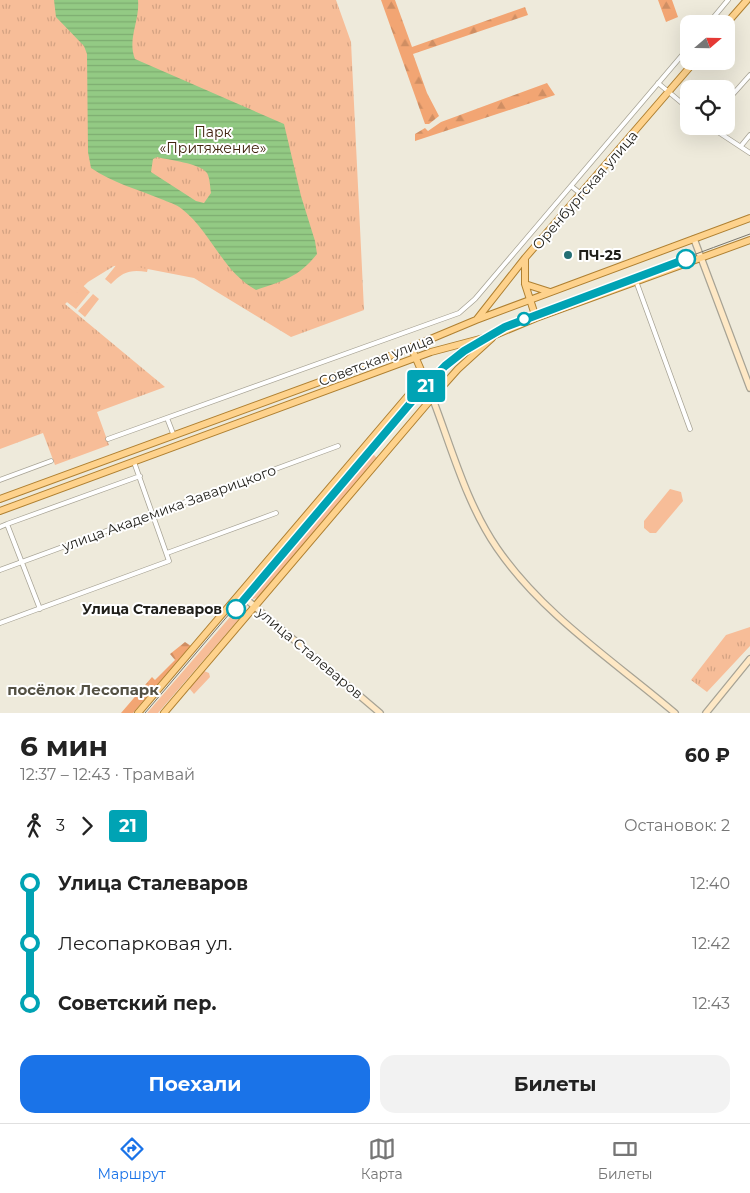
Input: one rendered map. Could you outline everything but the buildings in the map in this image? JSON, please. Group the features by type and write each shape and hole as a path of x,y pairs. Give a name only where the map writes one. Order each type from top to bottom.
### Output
{"main road":[{"path":"735,15 747,2"},
{"name":"Оренбургская улица","path":"476,320 525,258 688,70"},
{"name":"Советская улица","path":"0,499 174,436 411,347 476,320 750,218"},
{"path":"694,239 750,388"},
{"name":"Советская улица","path":"0,511 431,352 495,335 636,280 750,240"},
{"path":"525,258 525,284 536,318"},
{"path":"525,284 537,290 551,293"},
{"name":"Советская улица","path":"164,713 458,369 495,335"},
{"path":"411,347 433,398 468,494 497,548 542,602 675,713"},
{"path":"138,713 424,377"},
{"path":"174,436 177,447"},
{"name":"улица Сталеваров","path":"240,594 380,713"},
{"path":"706,713 750,659"}],"street":[{"path":"716,15 728,0"},
{"path":"108,439 459,313 475,299 680,57"},
{"path":"735,92 750,75"},
{"path":"658,83 680,102"},
{"path":"720,135 728,141 742,146 750,153"},
{"path":"742,146 750,136"},
{"path":"571,186 582,194"},
{"path":"636,280 690,429"},
{"path":"167,418 174,436"},
{"name":"улица Академика Заварицкого","path":"0,570 338,446"},
{"path":"0,480 51,460"},
{"path":"0,623 169,561 134,462"},
{"path":"0,527 140,476"},
{"path":"167,554 276,514"},
{"path":"7,524 40,609"}],"green space":[{"name":"Парк «Притяжение»","path":"0,0 336,0 351,42 364,310 291,337 194,278 127,265 114,266 88,282 65,304 165,387 97,412 109,445 55,465 43,433 0,449"},
{"path":"381,0 395,0 412,47 525,7 528,15 413,54 427,93 439,116 429,124 425,124"},
{"path":"658,0 672,0 678,17 666,22"},
{"path":"547,83 555,95 415,141 415,134 425,128 428,131 441,122"},
{"path":"126,253 150,259 147,272 127,272 111,284 105,279"},
{"path":"78,281 90,292 76,309 63,299"},
{"path":"93,294 99,299 85,317 78,311"},
{"path":"371,452 377,458 258,597 254,599 248,596"},
{"path":"670,489 681,492 683,501 656,533 650,533 644,528 644,521"},
{"path":"243,602 247,605 245,612 158,713 147,713"},
{"path":"750,627 750,646 707,692 691,680 726,635"},
{"path":"185,642 191,646 133,713 121,713 152,677 155,680 175,660 170,654"},
{"path":"204,671 209,673 210,677 194,694 189,688"}],"shaded area":[{"path":"54,0 138,0 132,44 135,59 284,124 301,196 315,241 317,254 310,262 290,277 256,290 235,273 192,218 180,207 116,182 91,168 88,152 87,54 84,46 56,17","holes":["157,157 191,164 207,173 211,193 204,203 196,201 151,172 153,159"]}],"tram line":[{"path":"145,713 418,392 460,353 503,327 551,307 750,234"},
{"name":"21","path":"236,609 371,452 419,393 445,366 464,351 484,338 524,319 686,259"}],"place":[{"name":"ПЧ-25","path":"568,255"},
{"name":"Улица Сталеваров","path":"236,609"}],"district":[{"name":"посёлок Лесопарк","path":"83,690"}]}
